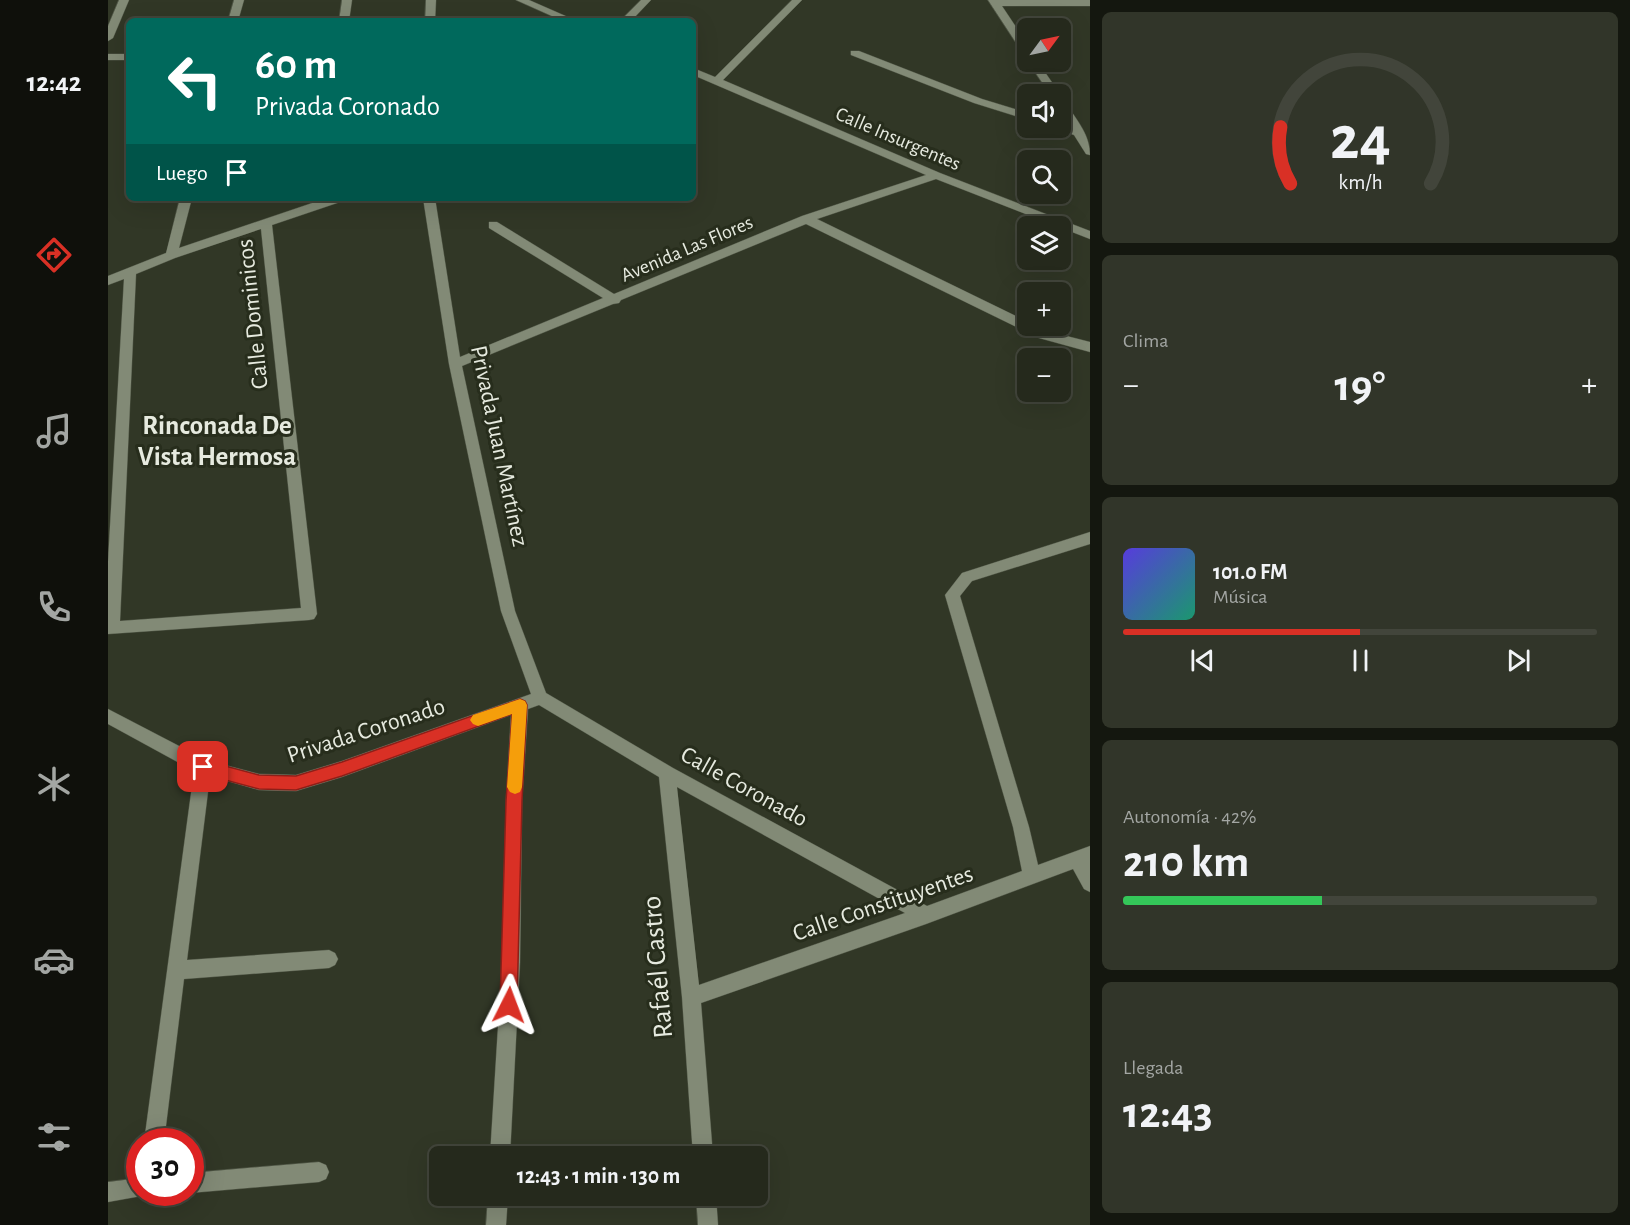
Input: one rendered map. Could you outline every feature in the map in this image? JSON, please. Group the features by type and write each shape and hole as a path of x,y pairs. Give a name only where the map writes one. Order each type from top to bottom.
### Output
{"street":[{"path":"108,38 124,0"},
{"path":"234,18 239,0"},
{"path":"344,18 347,0"},
{"path":"430,18 431,0"},
{"path":"520,0 564,18"},
{"path":"628,18 646,0"},
{"path":"716,81 797,0"},
{"path":"994,1 1090,3"},
{"path":"994,1 1017,36"},
{"path":"547,18 552,13"},
{"path":"855,53 978,101 1017,113"},
{"path":"108,57 126,57"},
{"name":"Calle Insurgentes","path":"696,72 936,175 1090,235"},
{"path":"1071,119 1090,152"},
{"path":"1071,131 1081,134"},
{"name":"Avenida Las Flores","path":"455,364 615,300 806,219 936,175"},
{"path":"171,255 185,201"},
{"name":"Privada Juan Martínez","path":"429,201 455,364 508,611 540,698"},
{"path":"108,281 171,255 266,225 321,202"},
{"path":"806,219 1043,335 1090,347"},
{"name":"Calle Dominicos","path":"110,627 309,614 266,225"},
{"path":"493,225 615,300"},
{"path":"110,627 130,272"},
{"path":"1032,876 1021,827 952,596 967,577 1090,538"},
{"name":"Privada Coronado","path":"108,716 203,767 259,782 296,783 342,769 540,698"},
{"name":"Calle Coronado","path":"540,698 667,773 926,915"},
{"path":"501,1146 511,962 514,801 520,705"},
{"path":"156,1128 203,767"},
{"name":"Rafaél Castro","path":"667,773 691,997 702,1146"},
{"path":"1083,856 1090,883"},
{"name":"Calle Constituyentes","path":"691,997 926,915 1083,856"},
{"path":"177,970 328,959"},
{"path":"204,1182 319,1172"},
{"path":"108,1192 126,1190"},
{"path":"496,1225 497,1206"},
{"path":"707,1206 708,1225"}],"slow traffic":[{"path":"478,720 520,705 515,787"}],"district":[{"name":"Rinconada De Vista Hermosa","path":"217,440"}],"route":[{"path":"203,767 259,782 296,783 342,769 520,705 514,801 509,1005"}]}
